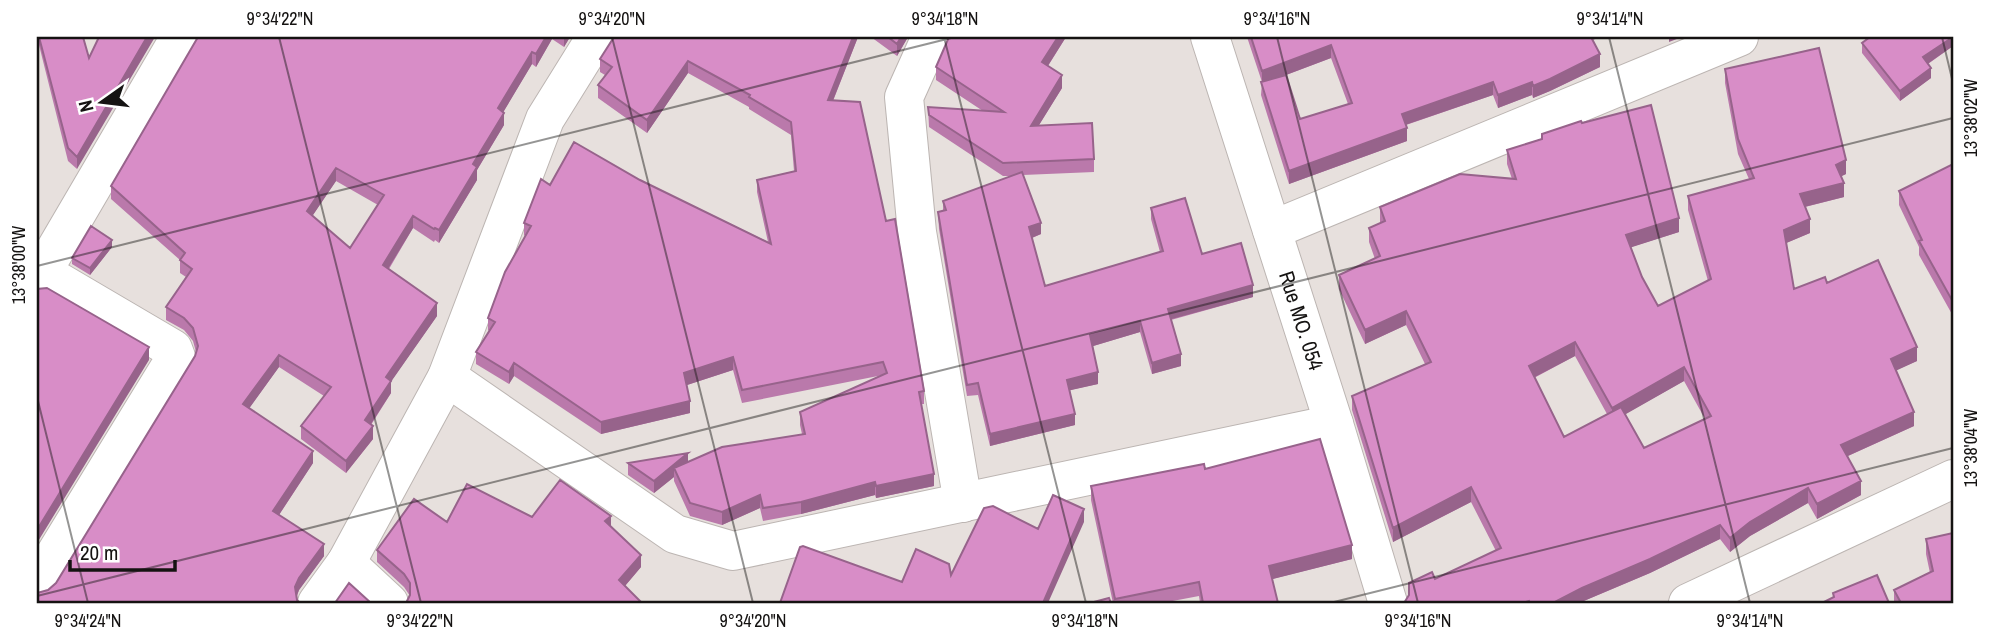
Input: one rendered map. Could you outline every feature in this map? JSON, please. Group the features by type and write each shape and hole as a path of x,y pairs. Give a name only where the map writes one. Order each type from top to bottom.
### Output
{"street":[{"path":"37,584 176,357 173,349 39,276 180,37"},
{"path":"317,603 346,563 447,377 545,119 596,37"},
{"path":"931,37 904,97 917,232 963,503"},
{"name":"Rue MO. 054","path":"1210,37 1334,424 1388,603"},
{"path":"1272,230 1739,37"},
{"path":"447,377 675,534 733,551 1334,424"},
{"path":"1688,603 1953,479"},
{"path":"346,563 389,603"}],"building":[{"path":"39,37 83,37 89,58 99,37 147,37 77,157 68,148"},
{"path":"198,37 546,37 536,54 532,52 498,108 504,113 473,164 477,167 439,230 413,216 383,265 437,303 386,377 391,381 365,420 373,426 346,461 301,426 331,387 279,355 243,404 313,451 273,511 324,544 295,587 300,603 37,603 37,593 48,590 56,583 195,356 198,346 193,328 184,318 166,307 192,269 180,260 185,253 111,186","holes":["336,168 384,195 350,248 307,211"]},
{"path":"614,37 853,37 828,100 860,102 886,221 895,219 924,391 919,392 934,474 876,486 875,482 801,502 763,508 760,495 722,512 690,503 674,468 722,447 805,434 800,412 887,373 883,362 742,390 733,357 684,373 690,401 601,422 514,363 509,372 476,352 495,322 488,318 505,272 531,226 524,223 541,179 550,185 574,142 640,180 771,244 757,180 796,171 791,122 749,97 750,95 688,61 647,120 598,85 612,67 600,59"},
{"path":"888,37 901,37 897,44"},
{"path":"949,37 1058,37 1042,62 1062,75 1031,126 1092,123 1094,159 1003,163 929,115 928,107 1004,112 936,67"},
{"path":"1251,37 1591,37 1600,54 1533,86 1532,82 1498,95 1493,82 1402,114 1407,128 1289,171 1261,82 1286,75 1300,119 1352,103 1331,45 1262,71"},
{"path":"1870,37 1953,37 1923,57 1931,68 1900,91 1862,43"},
{"path":"1819,48 1846,160 1836,165 1844,183 1800,194 1810,219 1784,230 1794,289 1825,277 1827,283 1878,260 1917,347 1891,359 1914,412 1841,445 1861,481 1817,504 1808,488 1750,522 1730,538 1720,525 1553,603 1404,603 1409,595 1409,583 1432,572 1435,579 1501,548 1471,487 1393,528 1352,396 1431,362 1406,311 1365,330 1339,275 1380,256 1369,228 1385,221 1380,207 1460,174 1516,179 1507,150 1542,139 1542,134 1581,121 1582,123 1651,105 1679,218 1626,235 1642,277 1658,306 1711,279 1688,196 1754,178 1738,139 1725,69","holes":["1575,342 1612,408 1684,367 1711,416 1644,448 1621,407 1564,437 1529,366"]},
{"path":"1953,164 1953,302 1919,241 1922,240 1899,191"},
{"path":"1022,172 1041,223 1029,227 1045,286 1163,251 1151,208 1185,198 1202,254 1241,243 1253,285 1168,309 1181,354 1152,363 1140,321 1090,335 1098,372 1067,380 1075,414 990,434 978,383 967,385 938,212 946,210 943,201"},
{"path":"91,226 112,240 90,268 72,258"},
{"path":"47,288 149,347 37,530 37,289"},
{"path":"1320,439 1352,545 1269,566 1278,603 1203,603 1199,582 1115,599 1091,486 1204,464 1205,469"},
{"path":"688,453 654,481 628,463"},
{"path":"560,480 611,516 605,521 641,555 619,580 642,603 406,603 410,595 410,583 404,574 377,550 414,499 447,522 467,484 532,517"},
{"path":"1053,495 1084,509 1043,603 780,603 800,547 902,582 916,549 949,564 951,575 984,508 993,506 1038,529"},
{"path":"1953,533 1953,603 1901,603 1894,590 1933,571 1926,539"},
{"path":"1877,575 1889,603 1822,603 1834,597 1833,593"},
{"path":"349,583 371,603 335,603"},
{"path":"1109,598 1111,603 1090,603"}]}
